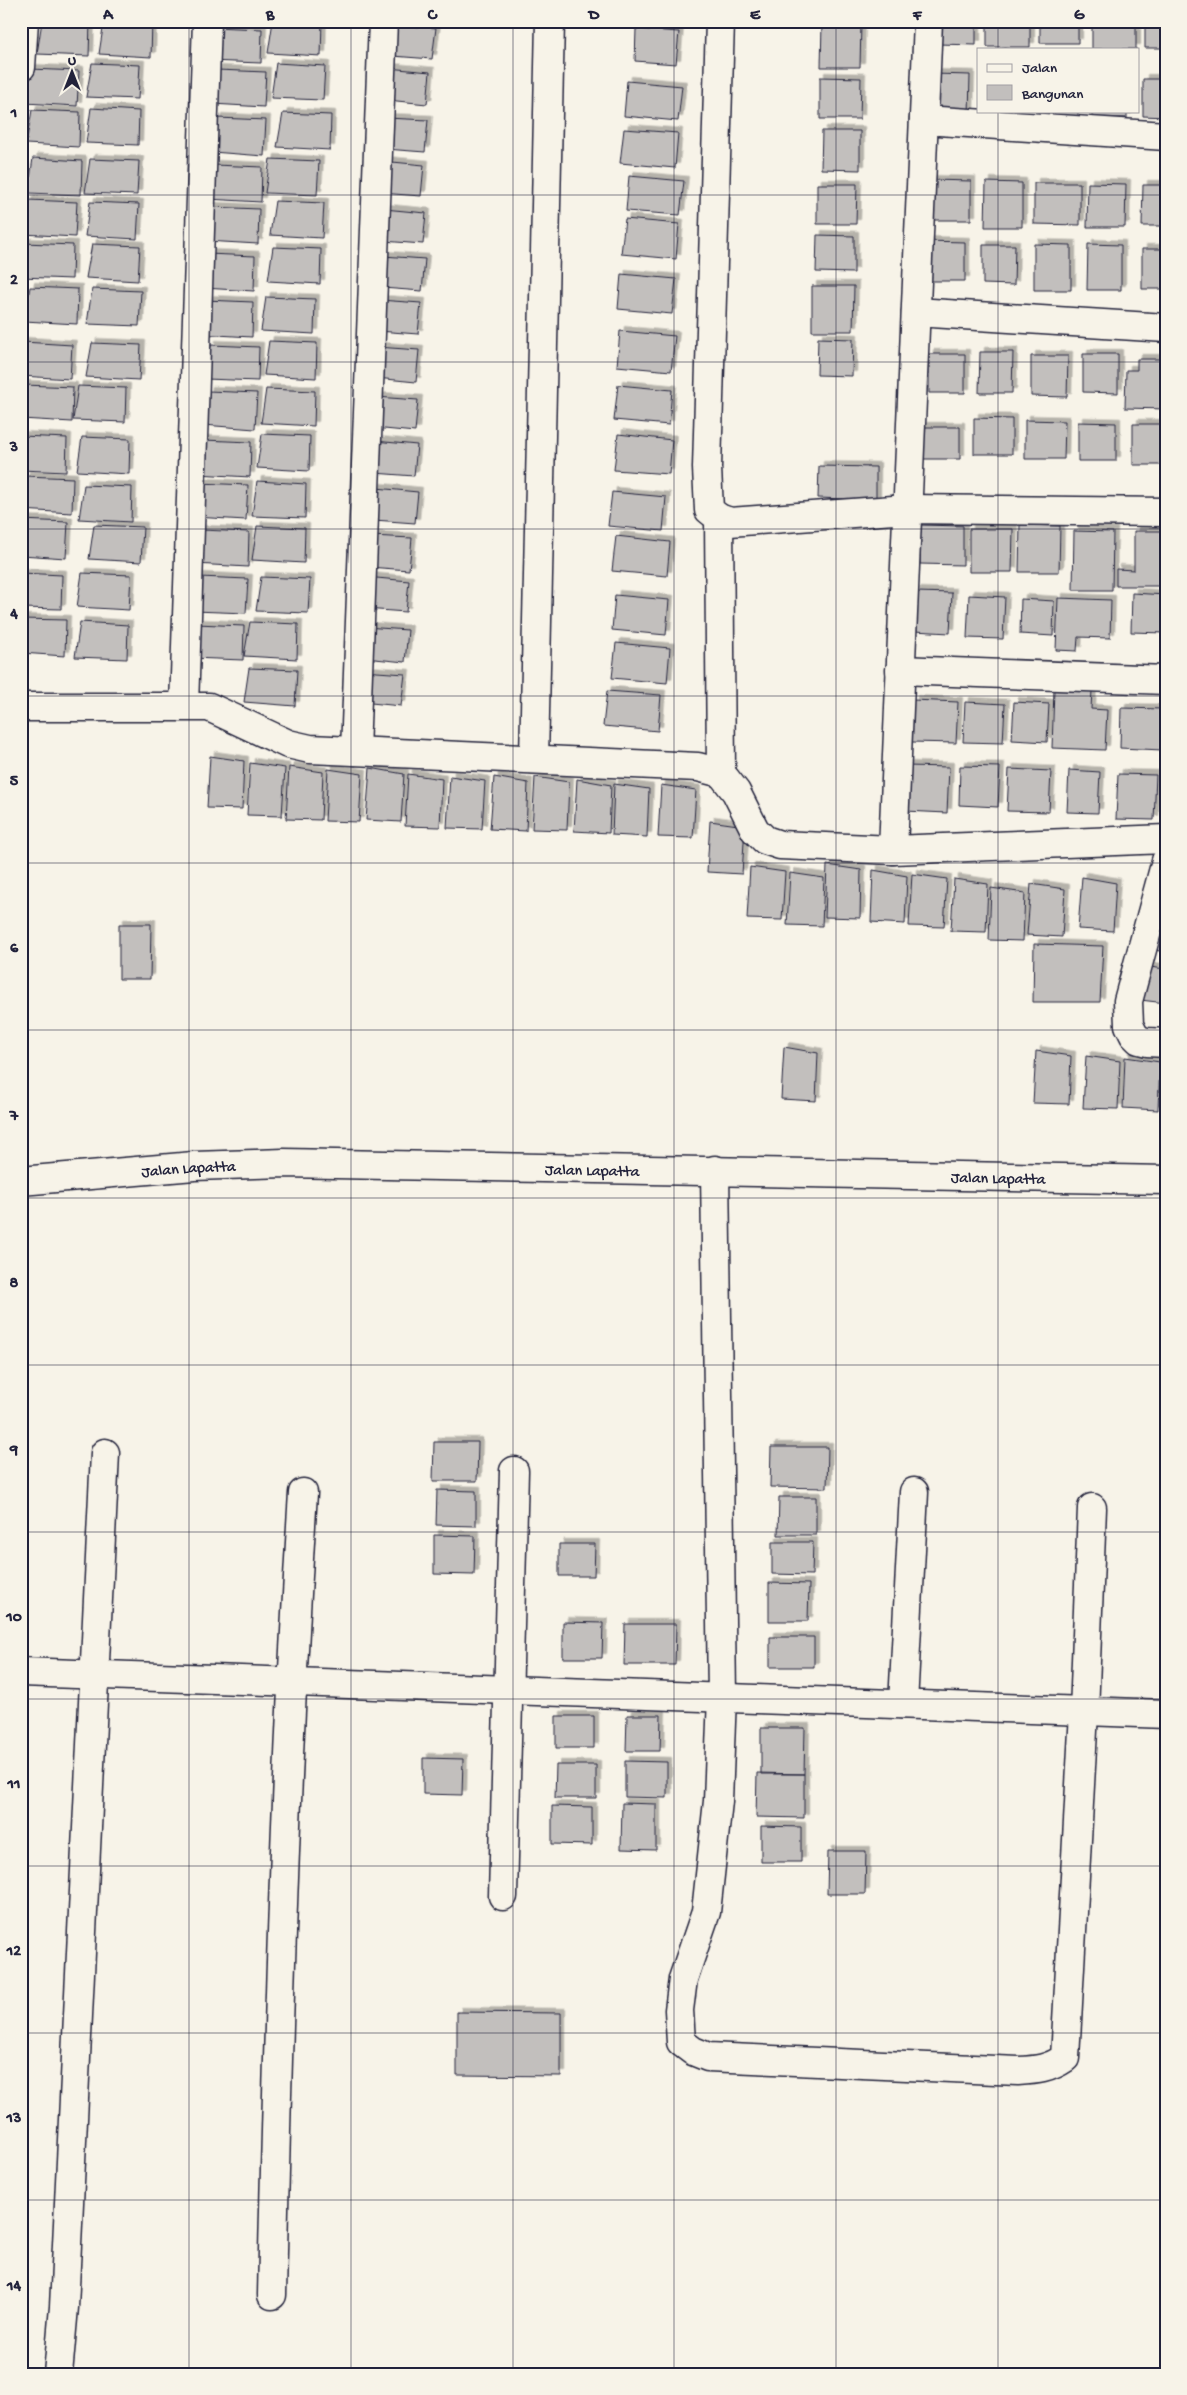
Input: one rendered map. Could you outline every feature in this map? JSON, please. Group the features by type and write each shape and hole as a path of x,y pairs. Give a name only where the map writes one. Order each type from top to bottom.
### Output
{"street":[{"path":"21,68 24,21"},
{"path":"184,706 207,21"},
{"path":"356,751 383,21"},
{"path":"534,759 550,21"},
{"path":"720,21 708,510 719,518 730,522 907,509 1166,512"},
{"path":"893,850 928,21"},
{"path":"924,120 1166,136"},
{"path":"916,312 1166,328"},
{"path":"719,518 721,773"},
{"path":"900,670 1166,680"},
{"path":"21,707 209,707 288,744 310,749 698,767 721,773 736,792 755,830 765,840 780,845 893,850 1166,839"},
{"path":"1166,861 1128,1001 1129,1025 1134,1035 1139,1040 1166,1043"},
{"name":"Jalan Lapatta","path":"21,1181 166,1168 284,1163 1166,1180"},
{"path":"715,1170 722,1696 718,1801 706,1912 683,1979 680,2010 681,2042 693,2051 708,2057 1009,2070 1041,2070 1052,2067 1065,2058 1084,1712 1092,1508"},
{"path":"58,2374 66,2268 105,1453"},
{"path":"503,1896 514,1470"},
{"path":"903,1704 914,1492"},
{"path":"272,2295 277,2034 291,1682 303,1493"},
{"path":"21,1672 508,1688 1166,1714"}],"building":[{"path":"42,21 90,22 89,56 37,54"},
{"path":"104,21 152,22 151,57 99,54"},
{"path":"273,21 322,21 321,56 268,53"},
{"path":"939,21 976,21 976,45 938,44"},
{"path":"987,21 1030,21 1030,47 987,47"},
{"path":"1040,21 1078,21 1078,43 1040,43"},
{"path":"1092,21 1136,21 1136,48 1092,48"},
{"path":"1145,21 1166,21 1166,48 1145,48"},
{"path":"822,23 861,24 860,67 821,67"},
{"path":"394,25 436,28 432,59 392,56"},
{"path":"213,27 262,29 261,63 208,61"},
{"path":"636,29 679,32 676,64 635,61"},
{"path":"92,63 140,65 138,99 86,97"},
{"path":"276,63 325,66 323,100 271,98"},
{"path":"388,68 430,72 427,104 387,100"},
{"path":"30,69 79,71 77,106 25,103"},
{"path":"217,70 266,72 264,107 212,104"},
{"path":"934,74 970,75 969,115 934,114"},
{"path":"820,77 861,78 860,119 820,119"},
{"path":"1143,79 1166,79 1166,117 1143,116"},
{"path":"627,81 682,86 678,121 624,116"},
{"path":"91,108 139,111 138,145 86,143"},
{"path":"32,110 80,112 79,147 26,144"},
{"path":"1038,112 1078,112 1078,116 1038,116"},
{"path":"1092,112 1127,112 1127,118 1092,118"},
{"path":"283,113 331,115 330,150 277,147"},
{"path":"217,118 266,120 264,156 212,152"},
{"path":"386,118 428,120 425,152 385,149"},
{"path":"624,129 678,133 675,168 620,163"},
{"path":"822,131 860,131 860,170 821,169"},
{"path":"33,158 82,161 81,195 28,193"},
{"path":"90,159 139,161 137,195 85,193"},
{"path":"270,159 319,161 317,195 265,193"},
{"path":"382,161 424,165 421,196 381,193"},
{"path":"214,165 262,167 261,202 208,199"},
{"path":"629,176 684,181 680,215 626,211"},
{"path":"931,180 971,181 971,220 931,220"},
{"path":"986,182 1022,183 1022,227 985,227"},
{"path":"1034,183 1080,183 1080,225 1034,224"},
{"path":"1088,183 1126,184 1125,227 1087,227"},
{"path":"817,184 857,184 856,224 817,224"},
{"path":"1143,185 1166,185 1166,226 1142,226"},
{"path":"28,200 77,202 75,237 23,234"},
{"path":"275,201 324,203 322,238 270,235"},
{"path":"90,202 139,204 137,239 85,236"},
{"path":"211,207 259,209 258,244 206,241"},
{"path":"384,209 426,213 423,244 383,241"},
{"path":"625,219 679,224 676,259 621,254"},
{"path":"817,235 854,236 854,273 816,272"},
{"path":"925,241 965,242 965,281 924,281"},
{"path":"24,243 73,245 72,279 21,277"},
{"path":"92,244 140,246 138,281 86,278"},
{"path":"1034,244 1071,245 1071,290 1034,290"},
{"path":"1088,244 1121,245 1121,290 1087,290"},
{"path":"983,245 1015,245 1014,285 983,284"},
{"path":"273,247 321,249 320,284 268,281"},
{"path":"1142,249 1166,249 1166,289 1142,289"},
{"path":"207,254 255,256 254,291 203,288"},
{"path":"383,256 425,259 422,291 382,288"},
{"path":"621,274 676,279 672,314 618,309"},
{"path":"812,286 854,286 853,331 812,331"},
{"path":"30,287 78,289 77,324 24,321"},
{"path":"92,289 141,291 139,326 87,324"},
{"path":"266,297 315,299 314,334 261,331"},
{"path":"204,300 253,302 252,337 199,334"},
{"path":"379,300 421,303 418,334 378,331"},
{"path":"620,331 675,336 671,371 617,366"},
{"path":"818,338 853,339 852,376 817,375"},
{"path":"269,341 317,343 316,378 264,375"},
{"path":"23,342 72,345 70,379 21,376"},
{"path":"92,343 141,345 139,380 86,377"},
{"path":"211,345 259,347 258,381 206,379"},
{"path":"377,347 419,350 416,382 376,378"},
{"path":"980,352 1013,352 1012,393 979,393"},
{"path":"929,354 965,354 965,393 929,393"},
{"path":"1083,354 1118,354 1118,393 1083,392"},
{"path":"1031,356 1068,356 1067,397 1031,396"},
{"path":"1137,359 1166,359 1166,409 1125,408 1126,370 1137,370"},
{"path":"24,385 73,387 72,422 21,419"},
{"path":"618,385 672,390 669,425 614,420"},
{"path":"78,386 126,388 125,422 73,420"},
{"path":"266,389 315,391 314,426 261,423"},
{"path":"208,391 257,393 255,429 203,425"},
{"path":"376,397 418,400 415,432 374,428"},
{"path":"974,418 1012,419 1012,454 974,454"},
{"path":"1025,420 1065,421 1064,459 1025,459"},
{"path":"1078,422 1116,423 1116,461 1078,461"},
{"path":"1133,424 1166,424 1166,465 1133,465"},
{"path":"922,427 960,427 960,459 922,459"},
{"path":"262,434 310,436 309,471 257,468"},
{"path":"618,434 672,440 669,474 614,470"},
{"path":"21,436 67,438 66,472 21,470"},
{"path":"82,437 130,439 129,474 77,471"},
{"path":"203,440 251,442 250,477 197,474"},
{"path":"375,441 417,445 414,476 374,473"},
{"path":"819,466 876,467 876,500 818,498"},
{"path":"25,476 73,478 72,513 21,510"},
{"path":"257,481 306,484 305,518 252,516"},
{"path":"199,483 248,485 246,520 194,517"},
{"path":"84,485 132,487 131,522 79,519"},
{"path":"376,488 418,492 415,523 374,520"},
{"path":"612,492 666,497 663,531 608,526"},
{"path":"21,520 68,522 66,558 21,555"},
{"path":"94,525 143,527 141,562 89,559"},
{"path":"920,525 963,526 963,565 920,564"},
{"path":"1020,525 1060,526 1059,572 1019,572"},
{"path":"257,526 305,528 304,563 252,560"},
{"path":"969,529 1013,529 1012,572 969,572"},
{"path":"201,530 249,532 248,567 195,564"},
{"path":"1074,531 1113,532 1112,590 1073,590"},
{"path":"1134,531 1166,531 1166,586 1116,586 1116,569 1134,570"},
{"path":"370,536 412,538 409,570 368,567"},
{"path":"616,536 670,542 667,576 612,571"},
{"path":"21,573 62,575 61,609 21,608"},
{"path":"82,573 131,575 129,610 77,607"},
{"path":"199,577 248,579 246,613 194,611"},
{"path":"261,577 310,579 308,613 256,611"},
{"path":"366,577 409,581 406,612 365,609"},
{"path":"916,592 952,593 950,633 914,631"},
{"path":"1132,593 1166,595 1165,633 1131,632"},
{"path":"615,595 669,600 666,635 612,630"},
{"path":"969,595 1005,597 1003,639 967,638"},
{"path":"1058,598 1111,600 1110,638 1078,637 1077,651 1056,650"},
{"path":"1021,599 1054,601 1053,636 1020,634"},
{"path":"21,619 66,620 65,656 21,653"},
{"path":"80,622 128,625 127,659 75,657"},
{"path":"250,622 298,624 297,659 244,656"},
{"path":"196,624 244,626 243,660 191,658"},
{"path":"365,627 408,630 405,662 365,658"},
{"path":"616,643 670,648 667,683 612,678"},
{"path":"249,668 297,670 295,706 244,702"},
{"path":"363,671 405,674 401,706 361,702"},
{"path":"1054,689 1092,690 1091,709 1107,710 1105,750 1052,748"},
{"path":"607,691 661,695 658,731 603,726"},
{"path":"913,700 958,702 956,743 912,742"},
{"path":"965,702 1005,704 1003,743 963,742"},
{"path":"1014,702 1049,704 1047,742 1012,740"},
{"path":"1121,708 1163,709 1162,750 1120,748"},
{"path":"210,756 244,761 242,809 207,808"},
{"path":"250,763 285,768 282,816 247,815"},
{"path":"907,766 949,767 947,813 905,811"},
{"path":"960,766 1000,767 998,807 959,805"},
{"path":"289,767 323,772 321,820 286,819"},
{"path":"370,768 404,774 401,822 366,820"},
{"path":"328,769 362,774 359,822 325,821"},
{"path":"1009,769 1051,771 1049,812 1007,811"},
{"path":"1069,770 1100,772 1098,813 1067,812"},
{"path":"408,774 442,779 440,827 405,826"},
{"path":"1118,774 1156,775 1154,820 1116,819"},
{"path":"450,776 485,781 482,829 447,828"},
{"path":"494,777 528,783 526,831 490,829"},
{"path":"535,777 569,782 567,830 532,829"},
{"path":"577,779 611,785 609,833 574,831"},
{"path":"614,784 649,789 647,837 612,835"},
{"path":"661,785 696,790 693,838 658,837"},
{"path":"710,821 745,826 742,874 707,872"},
{"path":"827,865 861,870 860,918 825,917"},
{"path":"750,867 785,872 782,920 747,919"},
{"path":"873,870 907,876 905,924 871,922"},
{"path":"790,873 824,878 822,926 787,925"},
{"path":"912,874 947,879 944,927 909,926"},
{"path":"1082,877 1116,883 1113,931 1078,929"},
{"path":"954,879 988,884 986,932 951,931"},
{"path":"1031,884 1065,889 1062,937 1027,935"},
{"path":"991,888 1025,893 1023,941 989,940"},
{"path":"1156,916 1166,917 1166,952 1148,949"},
{"path":"119,924 151,924 150,979 119,979"},
{"path":"1034,944 1103,946 1100,1002 1033,1002"},
{"path":"1149,967 1166,969 1166,1003 1140,1000"},
{"path":"784,1047 818,1053 816,1101 781,1099"},
{"path":"1036,1051 1071,1056 1069,1104 1033,1103"},
{"path":"1164,1053 1166,1053 1166,1105 1160,1105"},
{"path":"1086,1056 1120,1061 1118,1109 1083,1108"},
{"path":"1125,1057 1160,1062 1158,1110 1123,1108"},
{"path":"434,1442 478,1442 477,1481 433,1481"},
{"path":"771,1447 828,1447 827,1488 770,1487"},
{"path":"437,1490 476,1491 476,1526 436,1525"},
{"path":"779,1497 816,1497 816,1535 778,1535"},
{"path":"434,1535 475,1536 474,1575 434,1574"},
{"path":"772,1542 813,1542 812,1575 772,1574"},
{"path":"559,1544 595,1544 594,1576 559,1576"},
{"path":"769,1583 809,1584 808,1621 769,1621"},
{"path":"563,1622 603,1623 602,1658 563,1658"},
{"path":"625,1624 676,1624 675,1665 624,1665"},
{"path":"770,1637 814,1637 814,1667 770,1667"},
{"path":"627,1715 661,1715 660,1751 626,1751"},
{"path":"556,1716 594,1716 594,1748 556,1748"},
{"path":"761,1728 805,1728 804,1774 761,1774"},
{"path":"423,1758 463,1759 462,1795 423,1794"},
{"path":"625,1761 667,1762 667,1798 625,1797"},
{"path":"556,1765 596,1765 596,1798 555,1798"},
{"path":"757,1773 804,1774 804,1818 756,1817"},
{"path":"622,1803 656,1804 656,1850 621,1849"},
{"path":"552,1806 592,1807 592,1845 552,1844"},
{"path":"761,1826 801,1827 801,1862 761,1862"},
{"path":"828,1851 866,1851 865,1894 827,1894"},
{"path":"457,2012 561,2013 561,2076 457,2075"}]}
